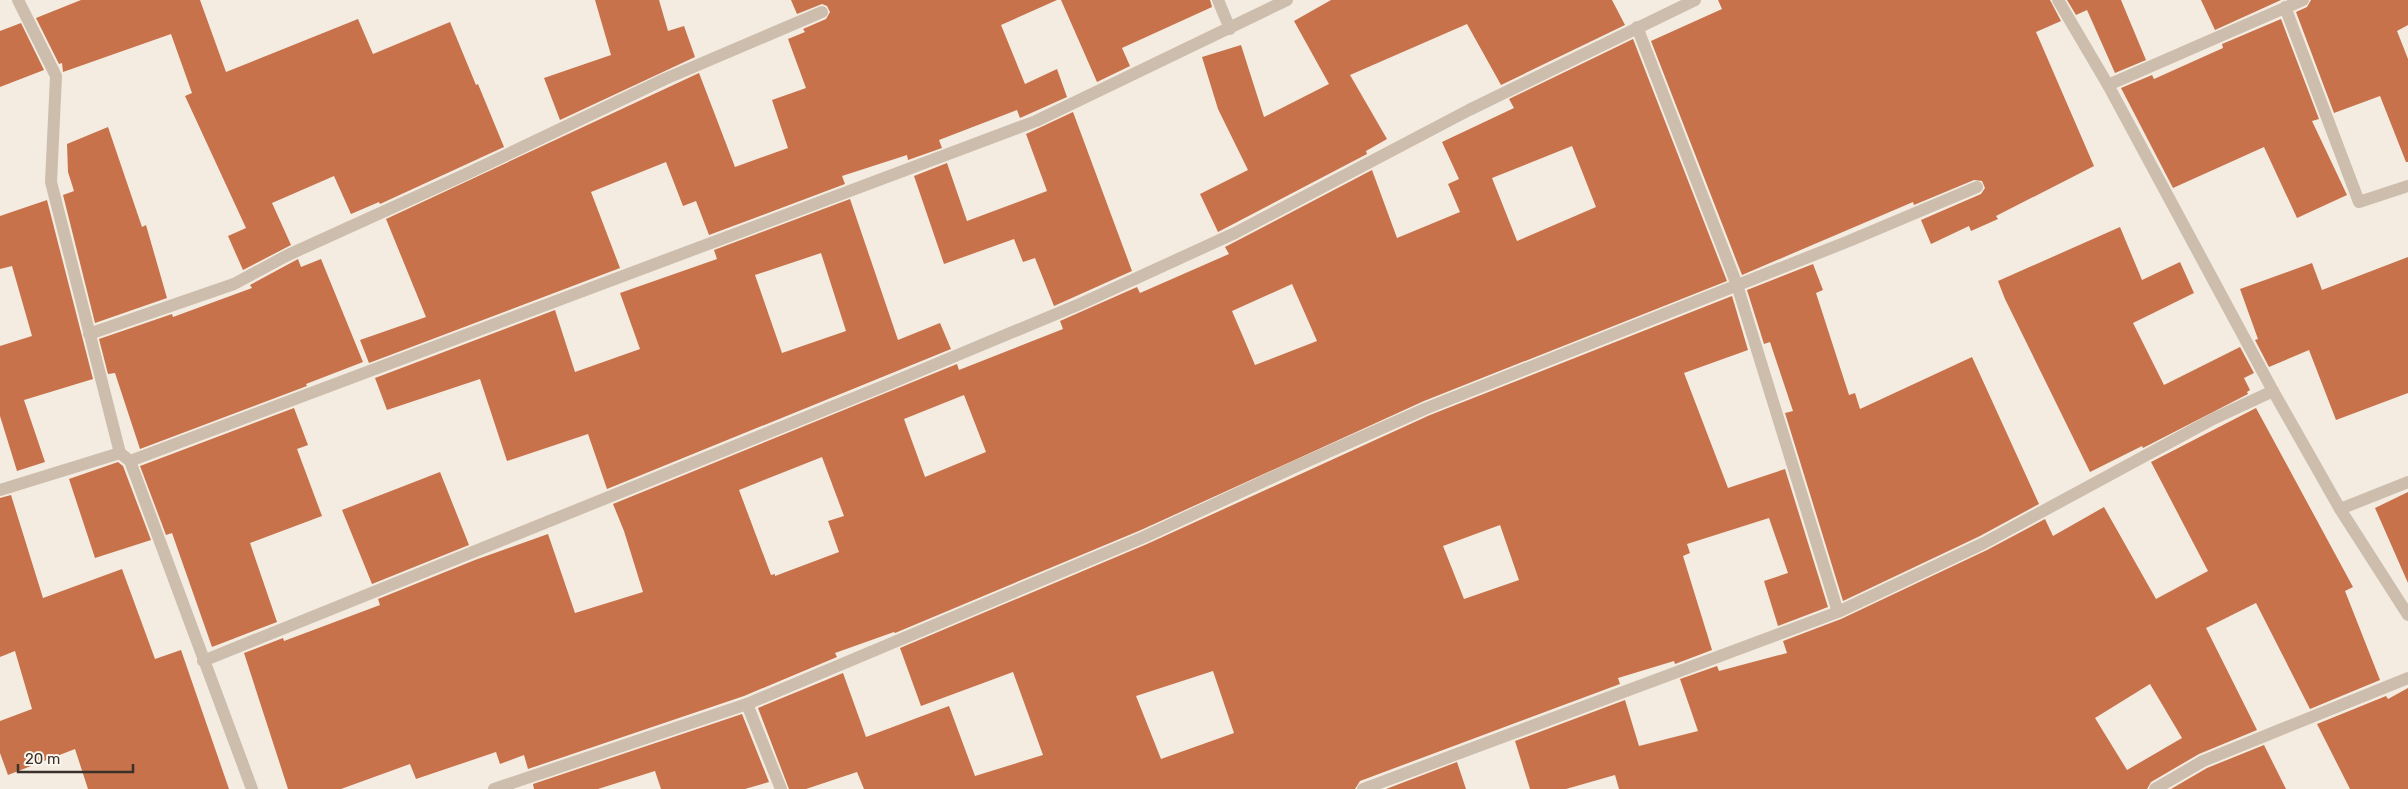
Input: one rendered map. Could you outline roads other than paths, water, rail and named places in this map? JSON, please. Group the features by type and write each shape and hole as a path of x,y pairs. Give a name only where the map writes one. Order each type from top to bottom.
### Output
{"street":[{"path":"18,0 56,76 51,182 120,453 130,461 252,789"},
{"path":"1218,0 1230,29"},
{"path":"130,461 1036,121 1287,0"},
{"path":"203,661 881,387 1080,304 1235,233 1469,110 1695,0"},
{"path":"2058,0 2108,86 2273,391 2340,509 2408,615"},
{"path":"2108,86 2303,0"},
{"path":"2285,7 2358,202 2408,186"},
{"path":"89,334 234,284 288,255 464,175 665,80 822,12"},
{"path":"1637,27 1737,285 1838,612"},
{"path":"494,789 747,704 1144,536 1428,408 1849,242 1976,188"},
{"path":"1363,789 1838,612 1984,543 2213,419 2273,391"},
{"path":"0,490 120,453"},
{"path":"2340,509 2408,482"},
{"path":"2155,789 2204,762 2408,678"},
{"path":"747,704 781,789"}]}
